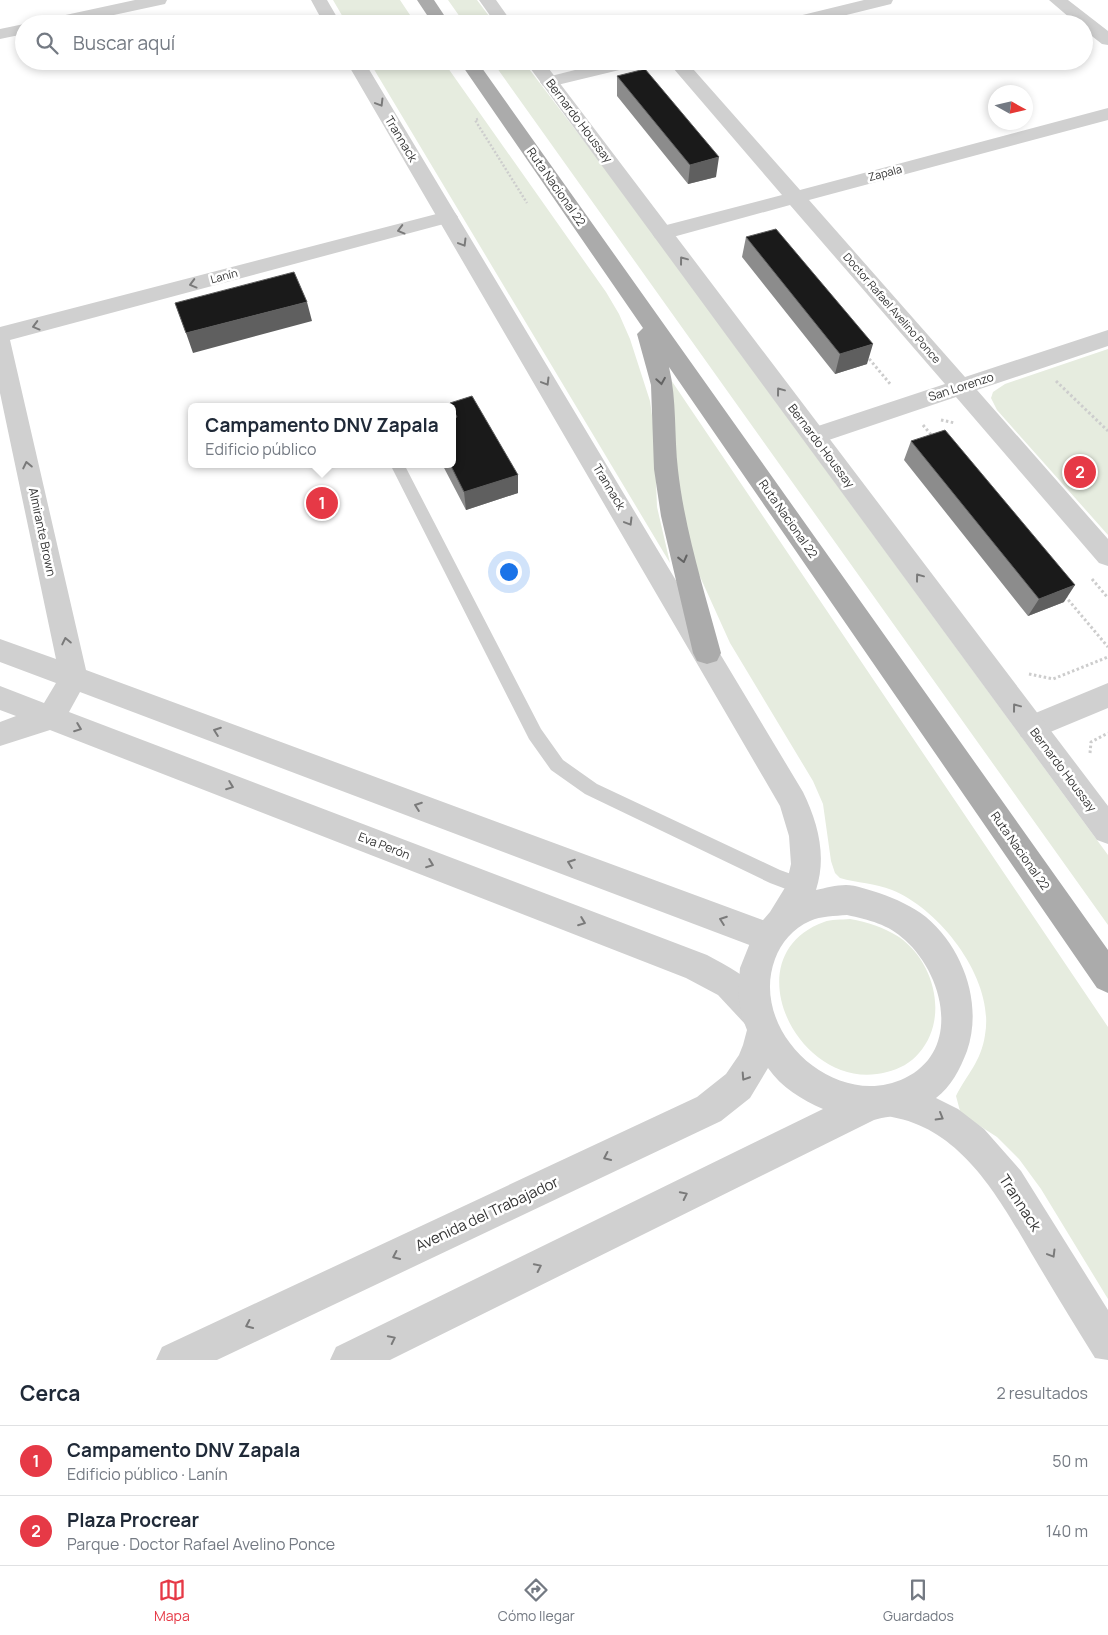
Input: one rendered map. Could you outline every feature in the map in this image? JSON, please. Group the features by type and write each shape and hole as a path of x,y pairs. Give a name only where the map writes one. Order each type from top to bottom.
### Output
{"main road":[{"path":"425,0 436,15"},
{"name":"Ruta Nacional 22","path":"474,70 1108,977"},
{"path":"636,302 659,369 664,403 666,469 673,516 707,653"}],"street":[{"path":"89,15 159,0"},
{"path":"319,0 328,15"},
{"path":"487,0 498,15"},
{"path":"824,15 885,0"},
{"path":"1057,0 1076,15"},
{"path":"1093,28 1108,40"},
{"path":"0,34 15,31"},
{"name":"Trannack","path":"360,70 793,800 802,825 806,846 806,867 803,886 794,905 760,953 755,972 754,991 760,1022 778,1055 797,1075 820,1091 845,1100 916,1106 948,1121 972,1140 1009,1183 1108,1345"},
{"name":"Bernardo Houssay","path":"540,70 1108,830"},
{"path":"549,82 598,70"},
{"name":"Doctor Rafael Avelino Ponce","path":"684,70 1108,556"},
{"name":"Zapala","path":"662,232 1108,114"},
{"name":"Lanín","path":"0,335 448,217"},
{"name":"San Lorenzo","path":"814,436 1108,338"},
{"name":"Almirante Brown","path":"0,341 74,678"},
{"path":"0,650 775,930"},
{"path":"0,734 51,717 74,678"},
{"path":"1031,728 1108,695"},
{"name":"Eva Perón","path":"0,698 696,966 728,984 760,1022"},
{"name":"Trannack","path":"775,930 795,912 819,903 847,900 874,906 901,918 918,932 942,960 954,988 958,1017 953,1045 940,1070 920,1089 883,1102"},
{"name":"Avenida del Trabajador","path":"176,1360 709,1109 728,1097 742,1083 752,1066 760,1022"},
{"path":"348,1360 883,1102"}],"lane":[{"path":"399,468 535,734 557,765 591,789 776,877 847,900"}],"path":[{"path":"481,118 475,120 527,203"},
{"path":"862,350 893,387 884,390"},
{"path":"1063,375 1054,378 1108,432"},
{"path":"927,421 921,423 933,438"},
{"path":"1064,595 1108,647"},
{"path":"1022,672 1053,680 1108,657"},
{"path":"1090,756 1090,742 1108,733"}],"shaded area":[{"path":"333,0 400,0 410,15 342,15"},
{"path":"448,0 477,0 488,15 459,15"},
{"path":"374,70 449,70 606,292 619,314 630,339 650,401 654,430 657,507 670,563"},
{"path":"498,70 530,70 606,170 1108,855 1108,925"},
{"path":"1108,349 1108,535 997,410 991,398 993,392 1005,384"},
{"path":"669,377 1108,1027 1108,1299 1041,1189 1019,1159 997,1137 960,1111 956,1096 980,1053 985,1035 986,1014 982,992 973,970 961,949 929,913 910,900 892,890 873,884 840,878 835,873 831,861 823,804 813,781 730,643 697,570 679,496"},
{"path":"850,919 869,923 899,937 922,961 934,992 934,1024 928,1039 919,1053 909,1063 887,1072 855,1074 827,1063 804,1044 788,1019 780,991 782,963 796,939 824,922"}],"building":[{"path":"646,70 719,157 690,165 617,76"},
{"path":"776,229 873,344 840,354 746,237"},
{"path":"294,272 307,302 186,333 175,303"},
{"path":"472,396 518,475 464,492 452,468 456,468 457,417 456,403 450,403"},
{"path":"945,430 1075,585 1039,599 911,441"}],"place":[{"name":"Plaza Procrear","path":"1080,472"},
{"name":"Campamento DNV Zapala","path":"322,503"}]}
